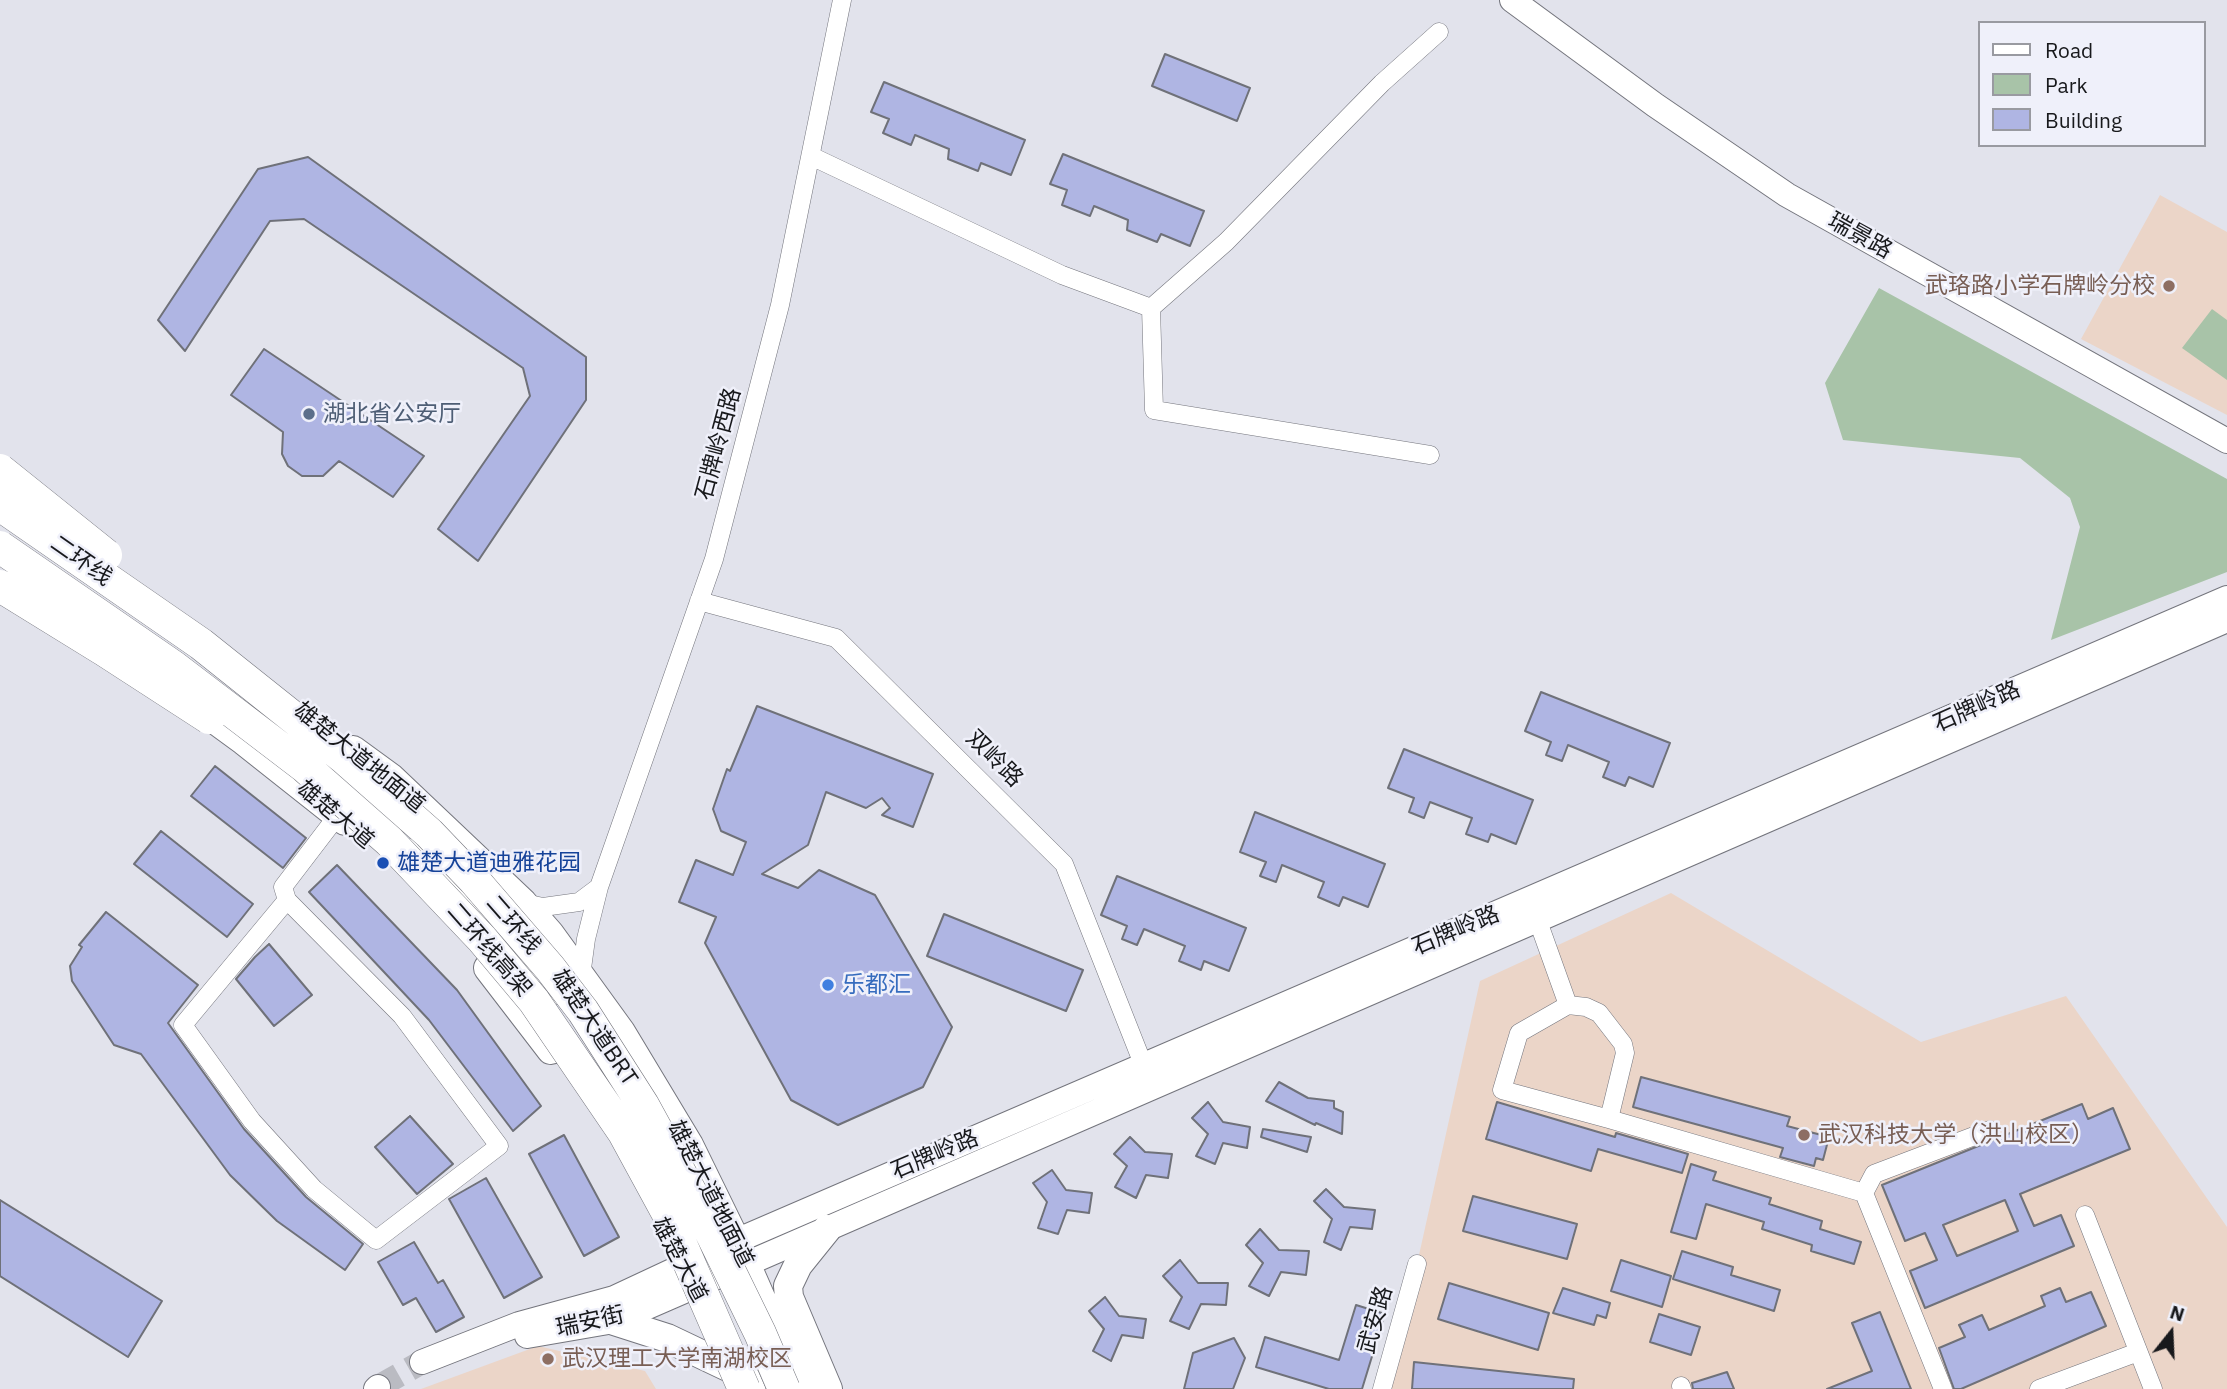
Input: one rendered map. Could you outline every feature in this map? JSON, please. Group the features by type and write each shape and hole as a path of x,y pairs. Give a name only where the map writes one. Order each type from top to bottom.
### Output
{"highway":[{"path":"0,470 171,610 190,651"},
{"name":"二环线","path":"0,505 190,651 344,758 429,833 474,880 550,968 614,1059 675,1162 760,1333 784,1389"},
{"name":"二环线高架","path":"0,547 174,667 305,766 389,841 463,919 534,1001 624,1133 702,1276 740,1378"},
{"path":"0,586 168,690 240,740 365,839 418,891 485,961 530,1016 609,1136 673,1254 702,1276"}],"main road":[{"name":"瑞景路","path":"1512,0 1655,105 1787,195 2227,441"},
{"name":"雄楚大道地面道","path":"0,493 390,776 523,903 550,934 621,1032 689,1145 741,1252 801,1389"},
{"name":"雄楚大道","path":"0,569 216,720 338,815 430,903 481,959 558,1058 702,1276"},
{"name":"石牌岭路","path":"741,1252 827,1229 2227,598"},
{"name":"石牌岭路","path":"741,1252 1143,1064 1534,909 2227,620"},
{"path":"827,1229 797,1265 788,1286 789,1297 828,1389"},
{"name":"瑞安街","path":"702,1276 519,1324 426,1366 543,1331 614,1321 702,1276 741,1252"},
{"path":"614,1321 676,1341 740,1378"}],"street":[{"name":"石牌岭西路","path":"581,976 586,939 599,887 714,559 777,318 842,0"},
{"path":"1151,308 1226,242 1382,83 1439,32"},
{"path":"811,156 1062,275 1151,308"},
{"path":"1151,308 1154,411 1430,455"},
{"name":"双岭路","path":"699,601 836,638 1065,864 1143,1064"},
{"path":"288,900 183,1025 252,1121 314,1189 376,1240 499,1146 402,1016 288,900 283,887 338,815"},
{"path":"523,903 543,907 579,902 599,887"},
{"path":"1534,909 1568,1005"},
{"path":"1609,1119 1625,1054 1623,1044 1599,1013 1586,1007 1568,1005 1519,1033 1502,1090 1864,1193"},
{"path":"1942,1389 1864,1193 1874,1174 1990,1129"},
{"path":"2085,1215 2153,1389"},
{"name":"武安路","path":"1382,1389 1417,1264"},
{"path":"2039,1389 2138,1352"}],"lane":[{"path":"167,650 190,651"},
{"name":"雄楚大道BRT","path":"402,833 457,886 559,1006"},
{"path":"658,1174 683,1222"},
{"path":"740,1378 761,1389"}],"shaded area":[{"name":"武珞路小学石牌岭分校","path":"2160,195 2227,232 2227,415 2081,339"},
{"name":"武汉科技大学（洪山校区）","path":"1671,893 1921,1042 2066,996 2227,1227 2227,1389 1382,1389 1417,1264 1480,981"},
{"name":"武汉理工大学南湖校区","path":"538,1346 645,1371 656,1389 421,1389"}],"green space":[{"path":"1879,288 2227,479 2227,572 2051,640 2080,527 2070,498 2020,458 1843,440 1825,383"},
{"path":"2212,309 2227,320 2227,380 2182,348"}],"building":[{"path":"1165,54 1250,88 1237,121 1152,86"},
{"path":"884,82 1025,140 1011,175 981,163 978,171 948,159 949,149 915,135 911,145 883,133 889,119 871,112"},
{"path":"1063,154 1204,211 1190,246 1161,234 1157,242 1127,230 1128,220 1094,206 1090,216 1062,205 1067,190 1050,184"},
{"path":"308,157 586,357 586,400 478,561 438,529 530,396 523,368 304,219 270,221 185,351 158,320 258,169"},
{"name":"湖北省公安厅","path":"264,349 424,456 393,497 339,461 323,476 302,476 288,466 282,454 283,432 231,395"},
{"path":"1541,692 1670,743 1653,787 1629,777 1625,786 1603,777 1609,762 1568,745 1562,761 1546,755 1551,742 1525,731"},
{"name":"乐都汇","path":"757,706 933,774 913,827 882,815 890,808 882,798 866,808 826,792 808,845 762,874 798,888 819,870 875,895 952,1027 923,1087 838,1125 791,1100 705,943 716,917 679,902 696,860 733,875 746,842 721,831 713,809 727,769 730,771"},
{"path":"1404,749 1533,800 1516,844 1491,834 1488,842 1466,834 1472,818 1430,802 1424,818 1409,812 1414,798 1388,788"},
{"path":"215,766 306,838 283,868 191,796"},
{"path":"1255,812 1385,864 1368,907 1343,897 1339,906 1318,897 1324,882 1282,865 1276,882 1260,876 1266,862 1240,852"},
{"path":"161,831 253,904 227,937 134,864"},
{"path":"337,865 457,990 541,1106 513,1131 429,1020 309,892"},
{"path":"1117,876 1246,928 1229,971 1204,961 1201,970 1179,961 1185,946 1144,929 1137,945 1122,939 1127,926 1101,915"},
{"path":"106,912 198,985 168,1023 244,1129 306,1197 363,1244 345,1270 277,1221 230,1175 141,1054 114,1045 72,981 70,966 82,947 79,945"},
{"path":"944,914 1083,970 1066,1011 927,956"},
{"path":"269,944 312,995 274,1026 236,979"},
{"path":"1641,1077 1790,1117 1787,1126 1829,1137 1823,1160 1816,1158 1814,1166 1780,1157 1783,1148 1633,1107"},
{"path":"1279,1082 1308,1098 1334,1101 1334,1108 1343,1112 1342,1134 1316,1123 1315,1125 1266,1101"},
{"path":"1208,1102 1223,1122 1250,1127 1247,1148 1223,1143 1215,1164 1196,1156 1208,1134 1192,1118"},
{"path":"1497,1102 1615,1137 1616,1133 1688,1154 1682,1173 1598,1149 1591,1171 1486,1139"},
{"path":"2082,1104 2088,1119 2113,1108 2130,1149 2020,1194 2034,1226 2061,1215 2074,1246 1925,1308 1910,1271 1937,1260 1925,1233 1905,1241 1882,1185","holes":["2005,1200 2018,1231 1957,1256 1943,1225"]},
{"path":"410,1116 453,1164 417,1194 375,1147"},
{"path":"1263,1129 1311,1137 1307,1152 1261,1137"},
{"path":"564,1135 619,1237 584,1256 529,1154"},
{"path":"1130,1137 1145,1152 1172,1154 1168,1178 1146,1175 1136,1198 1115,1187 1127,1166 1114,1154"},
{"path":"1691,1164 1716,1172 1713,1180 1771,1198 1769,1204 1822,1221 1820,1229 1861,1242 1854,1264 1811,1251 1812,1245 1762,1229 1764,1222 1706,1204 1696,1239 1671,1232"},
{"path":"1052,1170 1066,1190 1092,1193 1089,1213 1067,1210 1058,1234 1038,1228 1047,1202 1033,1183"},
{"path":"486,1178 542,1277 504,1298 449,1199"},
{"path":"1326,1189 1344,1207 1375,1210 1372,1229 1350,1227 1341,1250 1324,1242 1332,1219 1314,1201"},
{"path":"1473,1196 1577,1224 1567,1259 1463,1231"},
{"path":"0,1200 162,1301 128,1357 0,1276"},
{"path":"1260,1229 1279,1250 1309,1251 1306,1275 1281,1272 1269,1296 1249,1286 1263,1263 1246,1245"},
{"path":"414,1242 438,1283 443,1280 464,1317 436,1332 416,1298 403,1305 378,1262"},
{"path":"1682,1251 1733,1267 1731,1275 1780,1290 1774,1311 1673,1279"},
{"path":"1180,1260 1198,1283 1228,1283 1226,1305 1201,1304 1189,1329 1170,1321 1182,1297 1163,1276"},
{"path":"1621,1260 1671,1276 1662,1307 1611,1291"},
{"path":"1449,1283 1549,1313 1538,1350 1438,1319"},
{"path":"1563,1288 1610,1303 1606,1318 1597,1315 1594,1325 1553,1313"},
{"path":"2060,1288 2066,1302 2091,1292 2106,1326 1961,1389 1954,1389 1939,1348 1965,1337 1959,1325 1982,1315 1989,1330 2045,1306 2041,1296"},
{"path":"1105,1297 1119,1316 1146,1319 1143,1338 1122,1335 1111,1361 1093,1351 1104,1329 1089,1311"},
{"path":"1356,1305 1385,1314 1362,1389 1329,1389 1256,1367 1265,1337 1339,1360"},
{"path":"1880,1312 1911,1389 1827,1389 1872,1371 1852,1323"},
{"path":"1659,1314 1700,1327 1691,1355 1650,1342"},
{"path":"1234,1338 1245,1358 1233,1389 1184,1389 1193,1353"},
{"path":"1414,1362 1574,1379 1573,1389 1412,1389"},
{"path":"1727,1372 1734,1389 1693,1389 1692,1383"}],"tunnel":[{"path":"378,1387 422,1362"}],"place":[{"name":"武珞路小学石牌岭分校","path":"2169,286"},
{"name":"湖北省公安厅","path":"309,414"},
{"name":"雄楚大道迪雅花园","path":"383,863"},
{"name":"乐都汇","path":"828,985"},
{"name":"武汉科技大学（洪山校区）","path":"1804,1135"},
{"name":"武汉理工大学南湖校区","path":"548,1359"}]}
